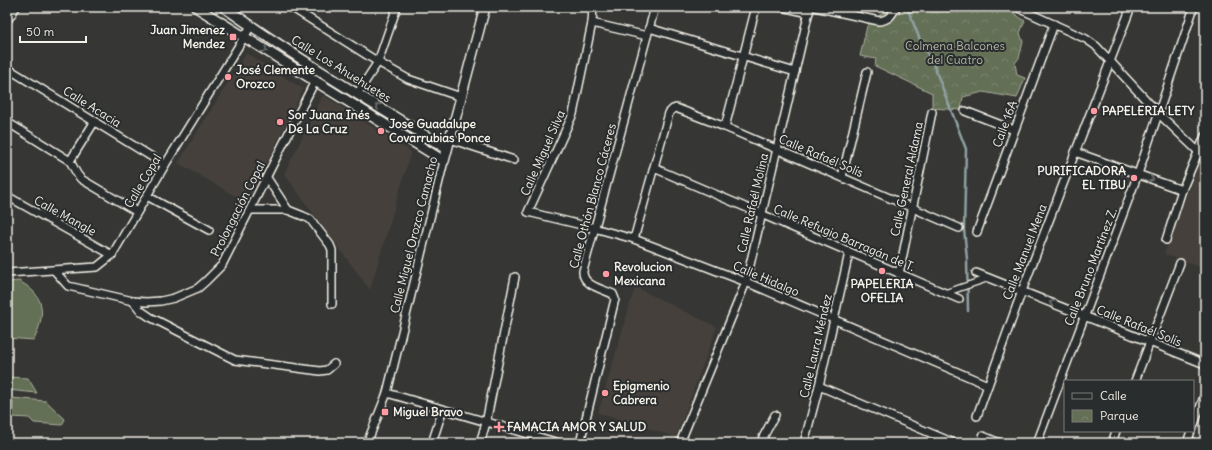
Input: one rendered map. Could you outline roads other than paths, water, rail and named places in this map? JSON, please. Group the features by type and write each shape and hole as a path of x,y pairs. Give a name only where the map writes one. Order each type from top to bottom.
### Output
{"street":[{"path":"7,21 16,7"},
{"name":"Calle Los Ahuehuetes","path":"196,7 444,161"},
{"name":"Calle Los Ahuehuetes","path":"224,7 357,94 447,149"},
{"path":"291,7 300,9 378,62 408,79 461,97"},
{"name":"Calle Miguel Orozco Camacho","path":"367,443 387,393 447,149 485,7"},
{"name":"Calle Miguel Silva","path":"528,212 573,114 592,23 593,7"},
{"name":"Calle Othón Blanco Cáceres","path":"580,443 615,303 615,296 613,294 586,282 582,275 655,7"},
{"path":"725,127 756,7"},
{"path":"782,7 810,10"},
{"path":"815,7 879,21 884,21 890,18 896,7"},
{"path":"1016,7 1086,39 1096,46 1158,113 1205,158"},
{"name":"Calle Manuel Mena","path":"977,416 1022,291 1131,7"},
{"name":"Calle Bruno Martínez Z.","path":"1037,443 1138,174 1194,7"},
{"path":"357,94 378,62 395,8"},
{"name":"Calle Rafaél Molina","path":"680,443 746,282 776,149 810,10"},
{"path":"592,23 646,36"},
{"name":"Calle 16A","path":"977,232 1054,24"},
{"name":"Calle Copal","path":"7,272 97,266 112,255 165,165 251,26"},
{"path":"649,28 795,72"},
{"name":"Calle Acacia","path":"7,68 165,165"},
{"path":"842,177 867,72"},
{"name":"Prolongación Copal","path":"54,270 68,286 133,301 161,301 174,298 198,288 222,265 315,81"},
{"name":"Calle Rafaél Solís","path":"654,168 669,113 673,109 680,109 959,228"},
{"path":"965,111 1014,130"},
{"name":"Calle General Aldama","path":"899,274 932,112"},
{"path":"70,161 95,121"},
{"path":"7,122 70,161 81,179 137,212"},
{"path":"1166,240 1182,190 1205,136"},
{"path":"450,139 514,160"},
{"path":"1075,152 1182,190"},
{"path":"634,239 654,168"},
{"name":"Calle Refugio Barragán de T.","path":"654,168 849,253 899,274 948,292 959,299"},
{"path":"267,178 288,210"},
{"name":"Calle Mangle","path":"7,196 112,255"},
{"path":"147,196 209,230"},
{"path":"251,210 288,210 310,219 330,245 333,255 332,304"},
{"name":"Calle Hidalgo","path":"528,212 634,239 746,282 988,385"},
{"name":"Calle Laura Méndez","path":"804,443 819,386 849,253"},
{"path":"1135,380 1180,263"},
{"name":"Calle Rafaél Solís","path":"976,273 987,279 1022,291 1205,364"},
{"path":"480,443 486,423 515,277"},
{"path":"948,292 987,279"},
{"path":"133,301 141,311 150,317 235,360 320,371 327,370 334,364"},
{"path":"819,386 954,443"},
{"path":"387,393 559,443"},
{"path":"1194,424 1205,394"},
{"path":"432,443 442,409"},
{"path":"760,443 775,415"},
{"path":"1112,443 1116,432"},
{"path":"1187,443 1192,432"},
{"path":"983,436 1000,443"}],"waterway":[{"path":"907,7 920,40 934,66 966,149 964,229 967,259 968,311"}],"place":[{"name":"Juan Jimenez Mendez","path":"233,37"},
{"name":"José Clemente Orozco","path":"228,77"},
{"name":"PAPELERIA LETY","path":"1094,111"},
{"name":"Sor Juana Inés De La Cruz","path":"280,122"},
{"name":"Jose Guadalupe Covarrubias Ponce","path":"381,131"},
{"name":"PURIFICADORA EL TIBU","path":"1134,178"},
{"name":"PAPELERIA OFELIA","path":"882,271"},
{"name":"Revolucion Mexicana","path":"606,274"},
{"name":"Epigmenio Cabrera","path":"605,393"},
{"name":"Miguel Bravo","path":"385,412"},
{"name":"FAMACIA AMOR Y SALUD","path":"499,427"}],"park label":[{"name":"Colmena Balcones del Cuatro","path":"955,53"}]}
